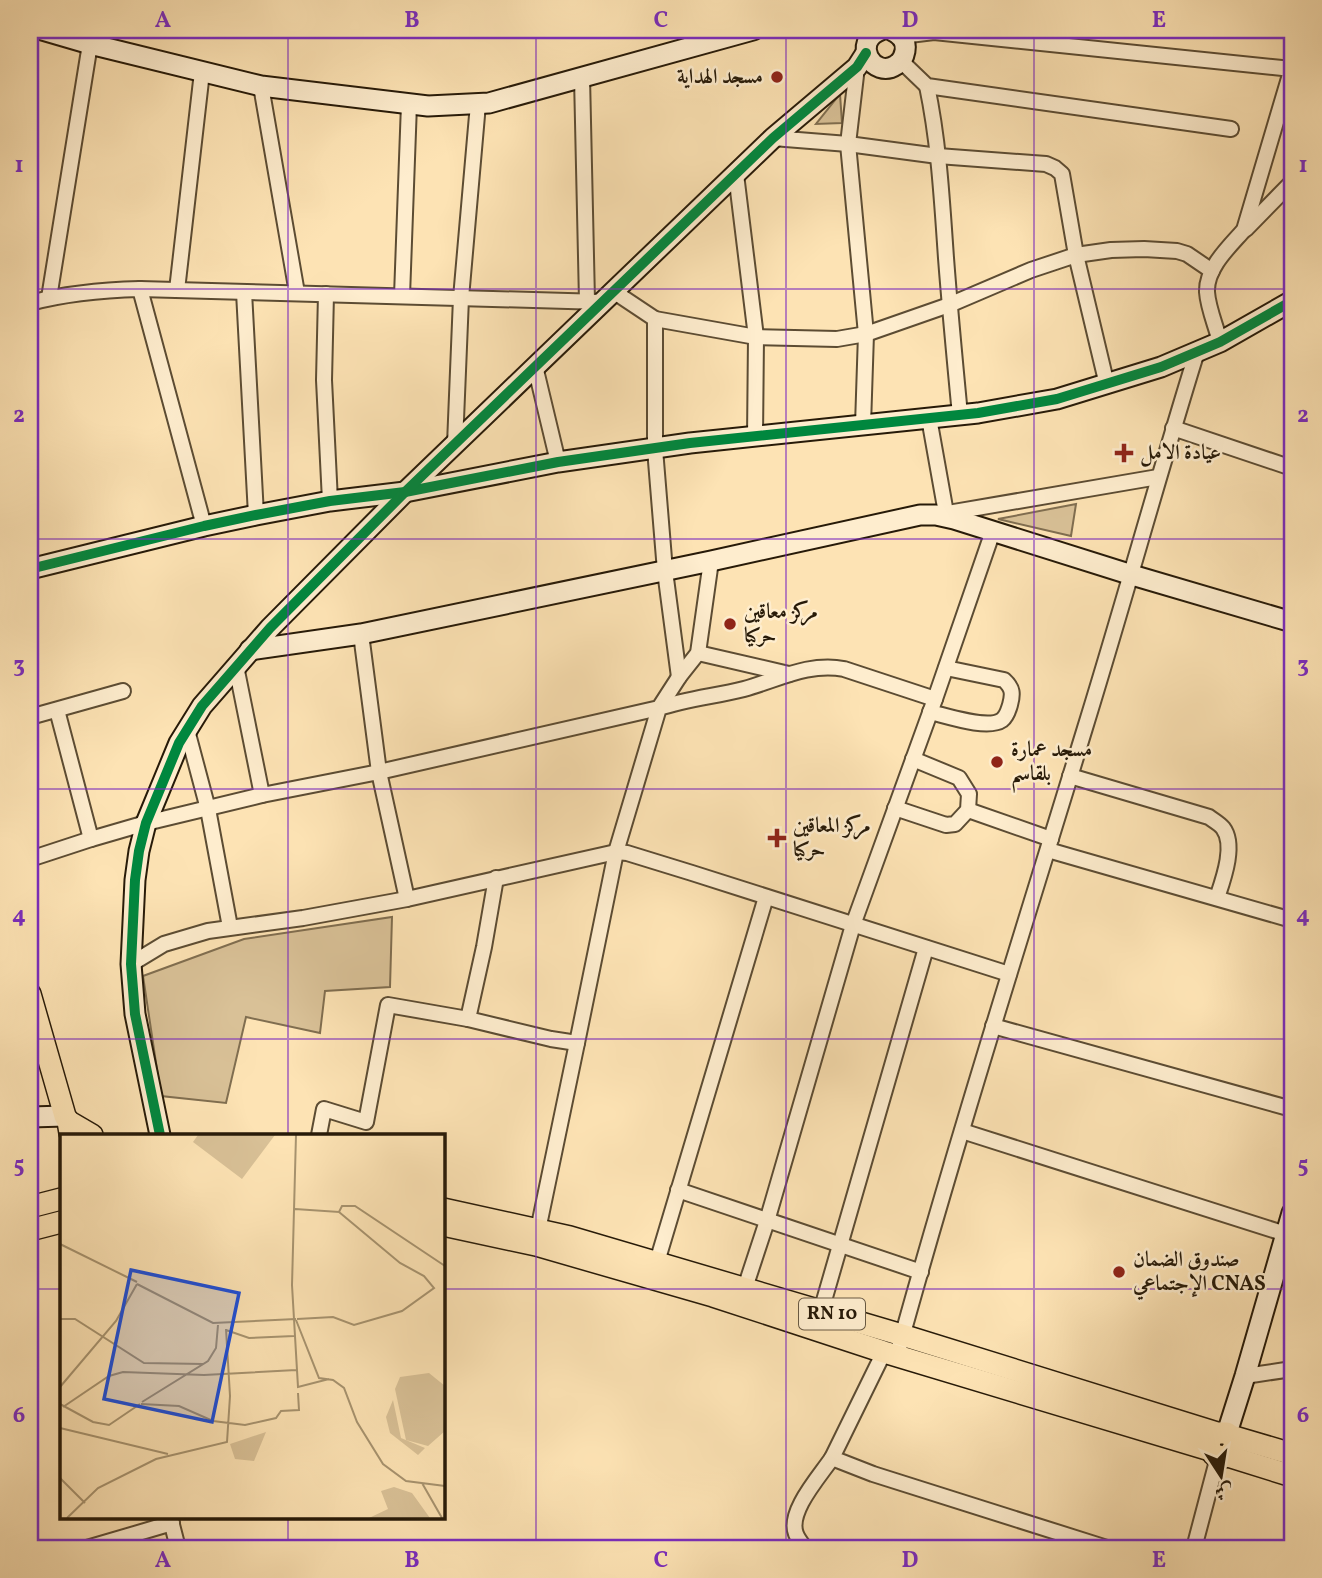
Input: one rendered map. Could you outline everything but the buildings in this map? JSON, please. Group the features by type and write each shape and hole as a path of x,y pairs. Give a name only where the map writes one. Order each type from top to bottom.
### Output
{"main road":[{"path":"30,994 68,1124 90,1134"},
{"path":"30,1207 60,1199"},
{"name":"RN 10","path":"444,1209 570,1237 657,1262 742,1297 821,1311 894,1347"},
{"path":"30,1230 60,1222"},
{"name":"RN 10","path":"444,1225 536,1245 742,1297 894,1347 1222,1444 1292,1476"},
{"name":"RN 10","path":"1222,1444 1292,1454"}],"street":[{"path":"42,30 261,86 428,106 489,103 716,35 753,30"},
{"path":"896,33 935,31 1292,68 1244,230"},
{"path":"868,43 873,64 891,68 901,61 906,49 905,42 896,33"},
{"path":"160,1134 135,1014 131,964 135,880 146,823 179,743 202,706 270,628 405,492 601,298 736,174 868,43"},
{"path":"863,425 866,334 848,144 868,43"},
{"path":"49,298 90,44"},
{"path":"901,61 927,86 933,116 960,415"},
{"path":"177,290 202,72"},
{"path":"582,77 601,298"},
{"path":"261,86 297,293"},
{"path":"927,86 1231,129"},
{"path":"402,296 410,104"},
{"path":"455,444 461,298 478,104"},
{"path":"773,138 848,144 938,156 1046,164 1055,168 1062,174 1065,185 1076,255 1107,384"},
{"path":"736,174 756,337 755,437"},
{"path":"1220,342 1207,294 1212,271 1244,230 1292,183"},
{"path":"30,303 101,290 140,289 461,298 601,298 655,320 756,337 837,339 866,334 949,305 1031,270 1076,255 1111,250 1177,251 1187,254 1212,271"},
{"path":"140,289 204,526"},
{"path":"244,292 256,515"},
{"path":"326,294 324,380 330,501"},
{"path":"30,569 256,515 330,501 405,492 558,462 690,443 960,415 1057,399 1161,367 1220,342 1292,300"},
{"path":"655,320 655,449 665,571 679,677"},
{"path":"805,1548 795,1532 797,1510 832,1458 894,1347 920,1272 1132,575 1195,352"},
{"path":"535,366 558,462"},
{"path":"929,418 941,514"},
{"path":"1173,428 1292,468"},
{"path":"250,650 361,634 920,515 941,514 1158,477"},
{"path":"941,514 1132,575 1292,622"},
{"path":"742,1297 767,1221 853,925 993,531"},
{"path":"538,1230 615,852 659,708 698,653 711,561"},
{"path":"361,634 379,772 407,899"},
{"path":"698,653 790,674"},
{"path":"236,666 262,795"},
{"path":"30,859 146,823 262,795 379,772 677,702 741,690 790,674 830,667 844,669 932,706 989,725 1000,722 1007,715 1013,695 1004,680 946,668"},
{"path":"30,717 123,691"},
{"path":"57,710 91,839"},
{"path":"187,730 208,809 230,927"},
{"path":"895,808 946,825 955,824 968,810 969,794 959,778 913,759"},
{"path":"1070,776 1209,817 1223,827 1228,840 1226,869 1217,898"},
{"path":"968,810 1049,845 1292,920"},
{"path":"131,964 164,944 195,935 407,899 615,852 640,857 1009,974"},
{"path":"468,1019 496,878"},
{"path":"657,1262 766,897"},
{"path":"821,1311 926,948"},
{"path":"318,1134 324,1110 366,1122 388,1005 468,1019 551,1040 577,1043"},
{"path":"993,1026 1292,1109"},
{"path":"30,1117 68,1124"},
{"path":"962,1131 1289,1235"},
{"path":"678,1190 920,1272"},
{"path":"1195,1548 1222,1444 1289,1235 1292,1213"},
{"path":"1245,1376 1292,1368"},
{"path":"832,1458 1086,1545 1107,1548"},
{"path":"87,1548 171,1520 178,1548"}],"shaded area":[{"path":"840,94 842,123 816,124"},
{"path":"1076,504 1071,536 998,519"},
{"path":"392,917 390,987 325,991 320,1033 246,1017 226,1103 161,1096 143,976 244,939"}],"cycle path":[{"path":"160,1134 135,1014 131,964 135,880 146,823 179,743 202,706 270,628 405,492 773,138 857,67 866,53"},
{"path":"30,569 256,515 330,501 405,492 558,462 690,443 978,413 1057,399 1161,367 1220,342 1292,301"}],"place":[{"name":"مسجد الهداية","path":"777,77"},
{"name":"عيادة الامل","path":"1124,453"},
{"name":"مركز معاقين حركيا","path":"730,624"},
{"name":"مسجد عمارة بلقاسم","path":"997,762"},
{"name":"مركز المعاقين حركيا","path":"777,838"},
{"name":"صندوق الضمان الإجتماعي CNAS","path":"1119,1272"}]}
